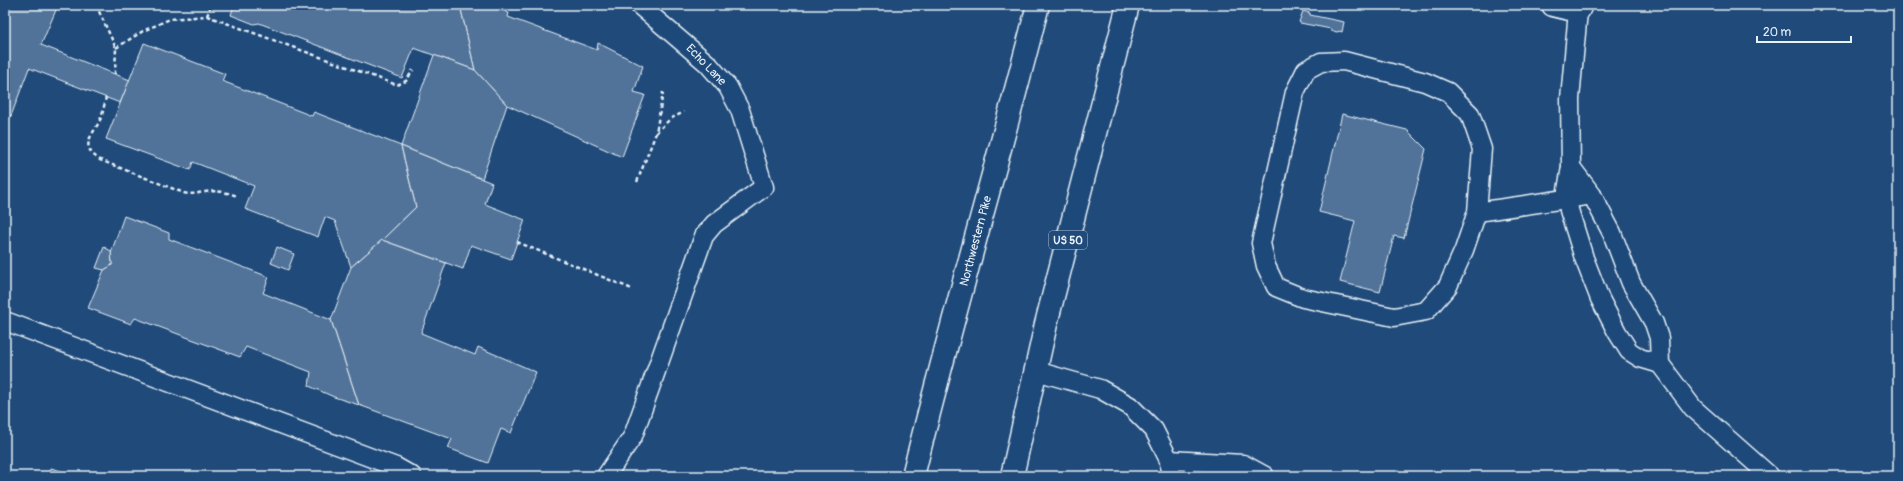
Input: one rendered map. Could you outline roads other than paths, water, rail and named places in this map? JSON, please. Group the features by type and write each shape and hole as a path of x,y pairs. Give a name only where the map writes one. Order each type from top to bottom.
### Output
{"main road":[{"name":"Northwestern Pike","path":"913,476 934,390 1008,124 1038,5"},
{"name":"US 50","path":"1012,476 1048,317 1128,5"},
{"path":"1553,5 1580,8"}],"lane":[{"name":"Echo Lane","path":"606,476 633,436 704,236 714,224 764,187 740,110 728,87 708,64 639,5"},
{"path":"1580,8 1570,99 1571,167 1567,190 1569,210 1584,258 1600,299 1617,332 1629,351 1640,358 1660,364"},
{"path":"1344,61 1425,82 1448,92 1470,114 1482,149 1478,212 1464,250 1448,286 1426,311 1394,317 1303,298 1276,287 1266,266 1261,243 1296,92 1306,70 1321,62 1344,61"},
{"path":"1571,167 1592,195 1612,233 1631,283 1654,323 1659,338 1660,364 1693,408 1770,476"},
{"path":"1478,212 1592,195"},
{"path":"5,321 396,467 412,476"},
{"path":"1036,372 1100,389 1130,406 1154,430 1169,468 1244,464 1265,476"}]}
